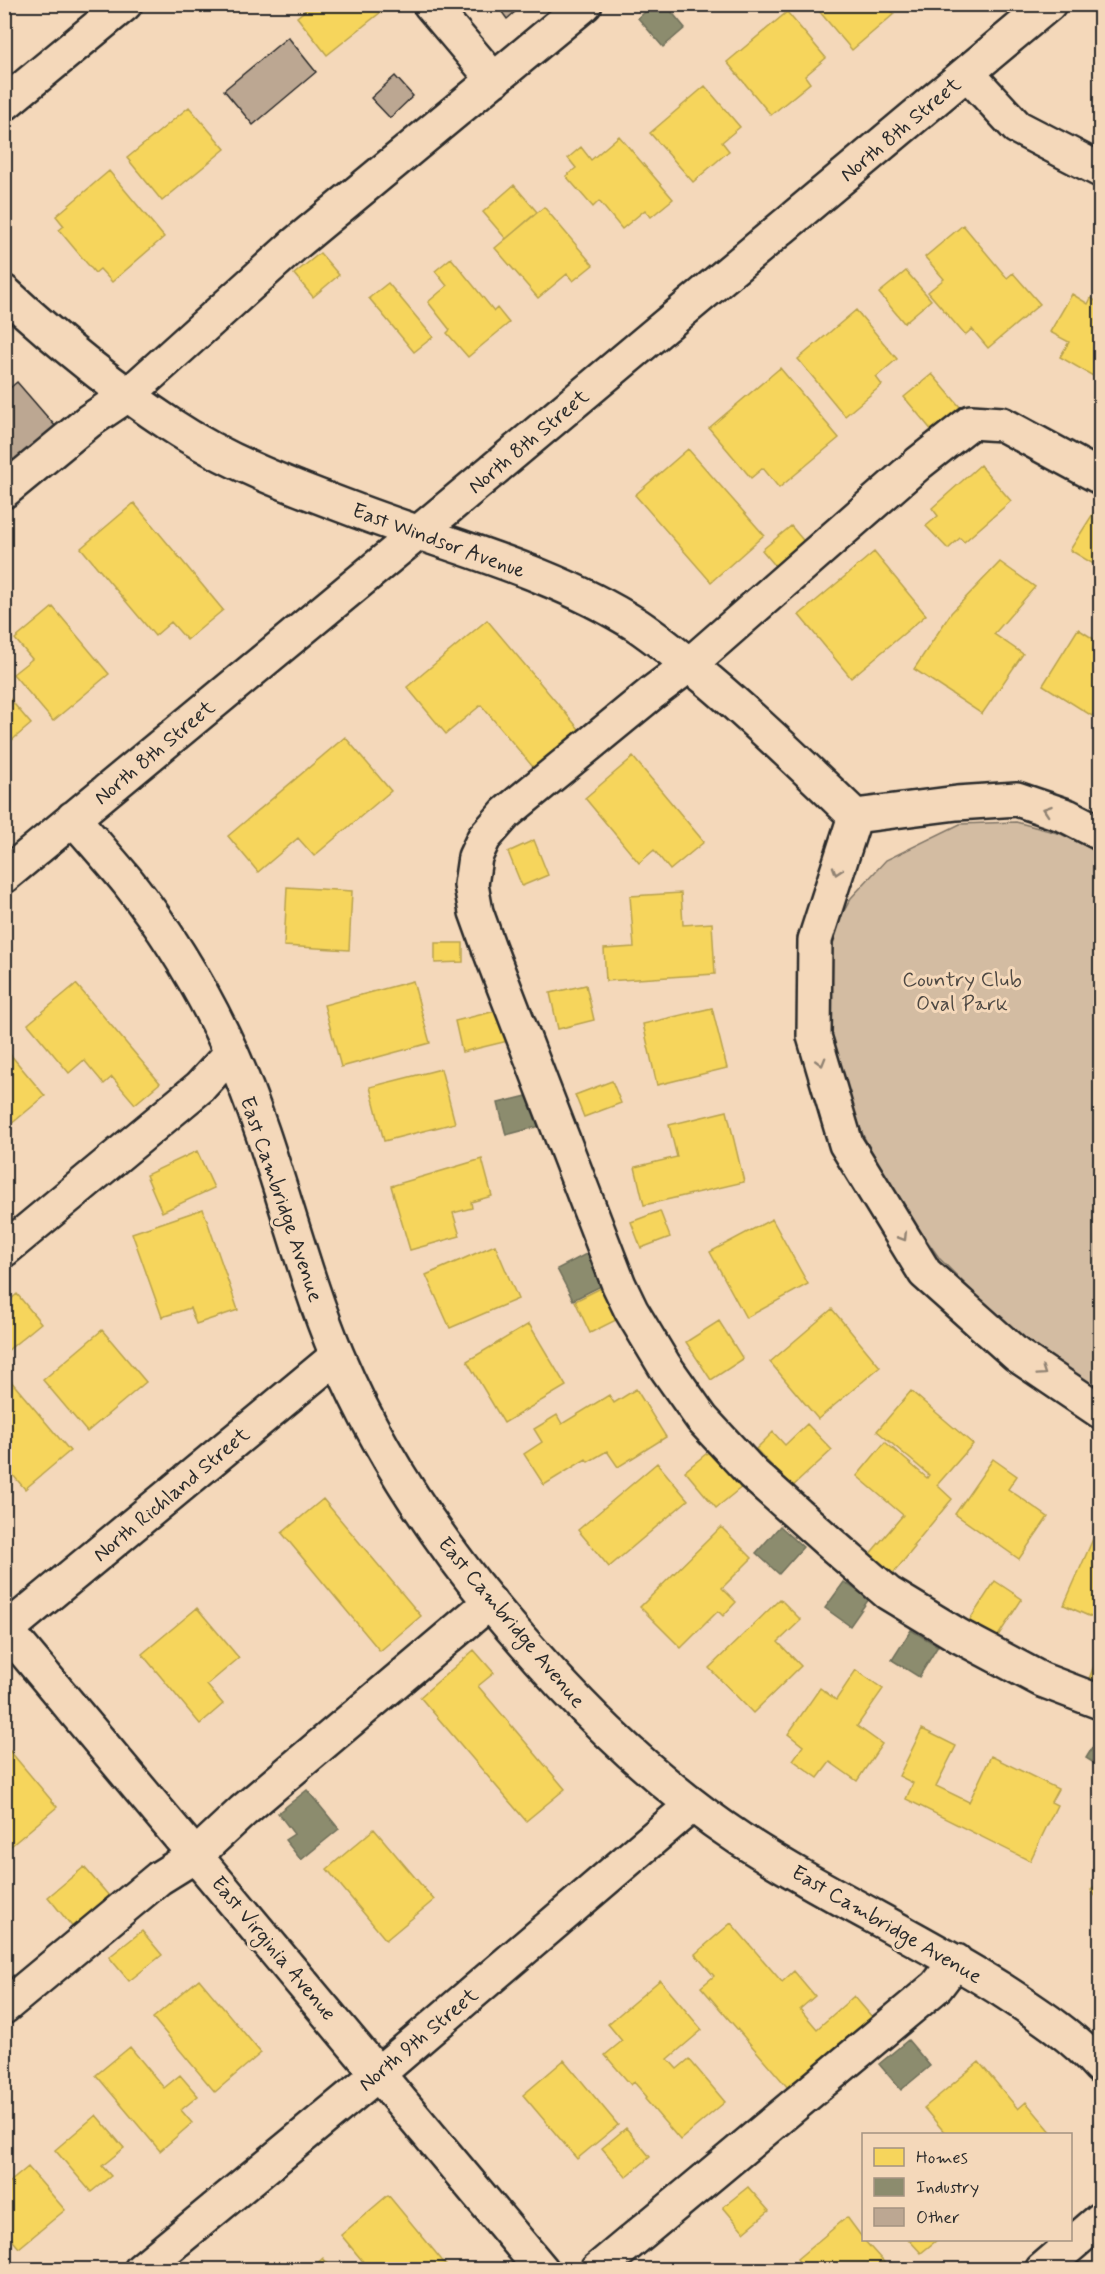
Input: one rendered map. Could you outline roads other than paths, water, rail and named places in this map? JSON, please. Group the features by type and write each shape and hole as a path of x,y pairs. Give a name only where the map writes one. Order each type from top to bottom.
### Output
{"street":[{"path":"4,104 125,4"},
{"path":"430,4 494,80"},
{"path":"4,491 89,421 129,394 294,245 585,4"},
{"name":"North 8th Street","path":"4,876 1049,4"},
{"path":"967,73 1017,127 1101,170"},
{"name":"East Windsor Avenue","path":"4,292 47,331 172,426 223,454 361,512 508,563 582,596 637,625 754,719 855,816"},
{"path":"1101,477 1002,424 970,422 919,463 689,665 506,813 484,838 475,857 471,885 476,912 489,948 619,1285 664,1365 702,1419 753,1474 888,1593 959,1636 1042,1680 1101,1702"},
{"path":"1101,833 1067,816 1017,799 957,803 855,816 815,940 814,1036 846,1144 925,1273 1017,1355 1101,1411"},
{"name":"East Cambridge Avenue","path":"73,818 129,883 167,937 198,990 231,1053 260,1129 304,1266 337,1356 385,1453 436,1534 490,1602 540,1661 590,1714 692,1805 742,1840 956,1961 1046,2019 1101,2067"},
{"path":"4,1250 200,1087 231,1053"},
{"name":"North Richland Street","path":"5,1630 337,1356"},
{"path":"4,2007 159,1878 196,1855 243,1811 490,1602"},
{"name":"East Virginia Avenue","path":"5,1630 542,2270"},
{"name":"North 9th Street","path":"141,2270 379,2073 692,1805"},
{"path":"597,2270 937,1986 956,1961"},
{"path":"1042,2270 1101,2220"}],"park label":[{"name":"Country Club Oval Park","path":"962,991"}]}
